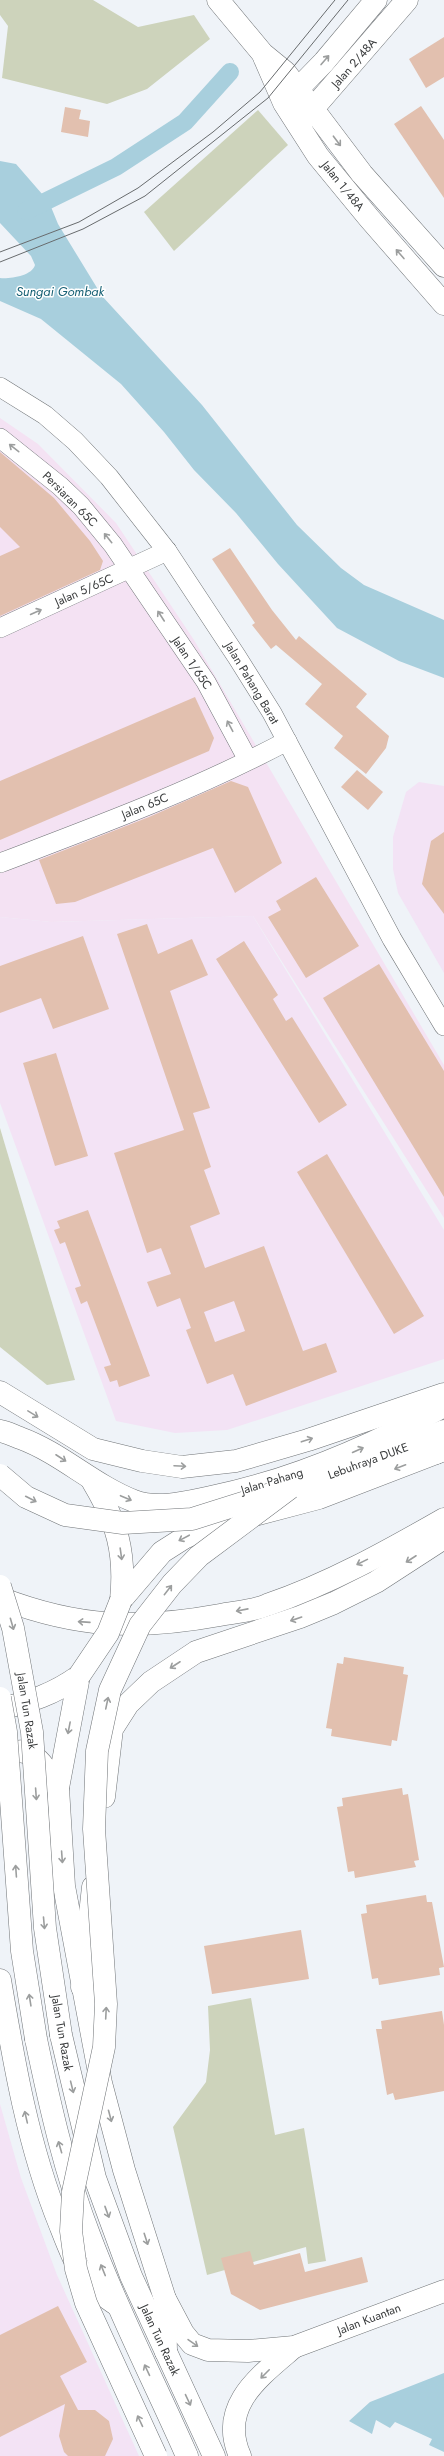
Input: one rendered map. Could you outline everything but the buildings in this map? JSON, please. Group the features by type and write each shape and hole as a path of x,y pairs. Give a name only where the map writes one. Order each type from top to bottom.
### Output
{"main road":[{"name":"Jalan 1/48A","path":"218,0 263,54 285,72 291,96 306,117 362,174 438,259"},
{"name":"Jalan 2/48A","path":"291,96 376,0"},
{"name":"Jalan 2/48A","path":"306,117 407,0"},
{"name":"Jalan 1/48A","path":"306,117 318,156 444,304"},
{"path":"414,270 438,259"},
{"path":"0,1392 93,1449 142,1461 182,1467 236,1461 308,1440 444,1394"},
{"name":"Jalan Pahang","path":"1,1431 57,1456 92,1479 136,1502 160,1505 191,1502 282,1480 394,1434 444,1406"},
{"name":"Lebuhraya DUKE","path":"0,1475 26,1497 65,1516 123,1523 192,1519 374,1460 444,1431"},
{"path":"121,1600 162,1552 184,1538 209,1527 319,1498 441,1451"},
{"path":"0,1709 39,1700 60,1690 79,1676 108,1633 121,1600 124,1572 120,1543 109,1508 92,1479"},
{"path":"156,2456 86,2303 76,2269 71,2231 73,2192 105,2040 106,2004 94,1829 97,1751 110,1690 140,1625 172,1584 199,1556 290,1488"},
{"path":"397,1545 444,1506"},
{"path":"0,1598 34,1611 76,1621 129,1625 179,1622 266,1606 319,1584 397,1545 444,1518"},
{"path":"82,1988 112,1729 128,1704 151,1682 196,1652 300,1617 334,1603 376,1582 444,1538"},
{"name":"Jalan Tun Razak","path":"0,1586 13,1628 32,1732 45,1928 61,2035 95,2178 131,2276 214,2456"},
{"path":"79,1676 58,1788 64,1886 101,2084 124,2170 165,2299 166,2352"},
{"name":"Jalan Tun Razak","path":"0,1698 6,1732 22,1951 36,2039 60,2147 90,2237 118,2306 187,2456"},
{"path":"0,1761 10,1754 26,1752 38,1759 58,1788"},
{"name":"Jalan Tun Razak","path":"0,1980 18,2084 36,2162 67,2243 89,2283 118,2306"},
{"name":"Jalan Kuantan","path":"165,2299 182,2333 192,2344 208,2350 220,2351 294,2347 444,2291"},
{"name":"Jalan Kuantan","path":"240,2456 236,2446 233,2418 240,2398 294,2347"}],"street":[{"name":"Jalan Pahang Barat","path":"0,387 45,415 75,441 109,477 167,551 237,657 287,741 388,932 444,1026"},
{"name":"Persiaran 65C","path":"0,438 31,461 80,506 113,545 130,570"},
{"name":"Jalan 5/65C","path":"0,628 130,570 167,551"},
{"name":"Jalan 1/65C","path":"130,570 206,682 248,760"},
{"name":"Jalan 65C","path":"0,863 182,791 287,741"}],"shaded area":[{"path":"0,418 38,444 116,523 194,640 444,1065 444,1218 253,916 51,922 0,917"},
{"path":"419,782 444,786 444,973 398,893 393,869 393,837 406,792"},
{"path":"253,916 444,1230 444,1359 227,1430 175,1433 116,1421 0,1103 0,917 51,922"},
{"path":"0,2104 21,2178 57,2275 139,2456 0,2456"}],"green space":[{"path":"0,0 93,0 138,27 194,15 210,39 147,89 107,104 2,78 8,26 0,15"},
{"path":"258,110 288,145 174,251 144,212"},
{"path":"0,1128 75,1380 47,1385 0,1347"},
{"path":"251,1998 275,2135 304,2128 326,2261 308,2264 306,2247 207,2275 173,2127 206,2082 210,2050 208,2006"}],"water":[{"name":"Sungai Gombak","path":"0,161 16,164 49,202 58,224 102,296 202,405 297,525 341,568 364,585 444,620 444,678 399,661 337,628 278,564 236,513 194,470 164,432 121,384 41,319 0,301 0,278 20,276 30,272 35,265 31,256 0,223"},
{"path":"444,2373 444,2452 429,2445 432,2439 395,2422 390,2428 376,2420 372,2434 349,2421 370,2402"}],"waterway":[{"path":"26,211 116,167 185,122 230,72"}],"tram line":[{"path":"0,252 79,222 138,188 213,132 260,92 335,0"},
{"path":"0,262 83,229 145,196 268,98 348,0"}]}
